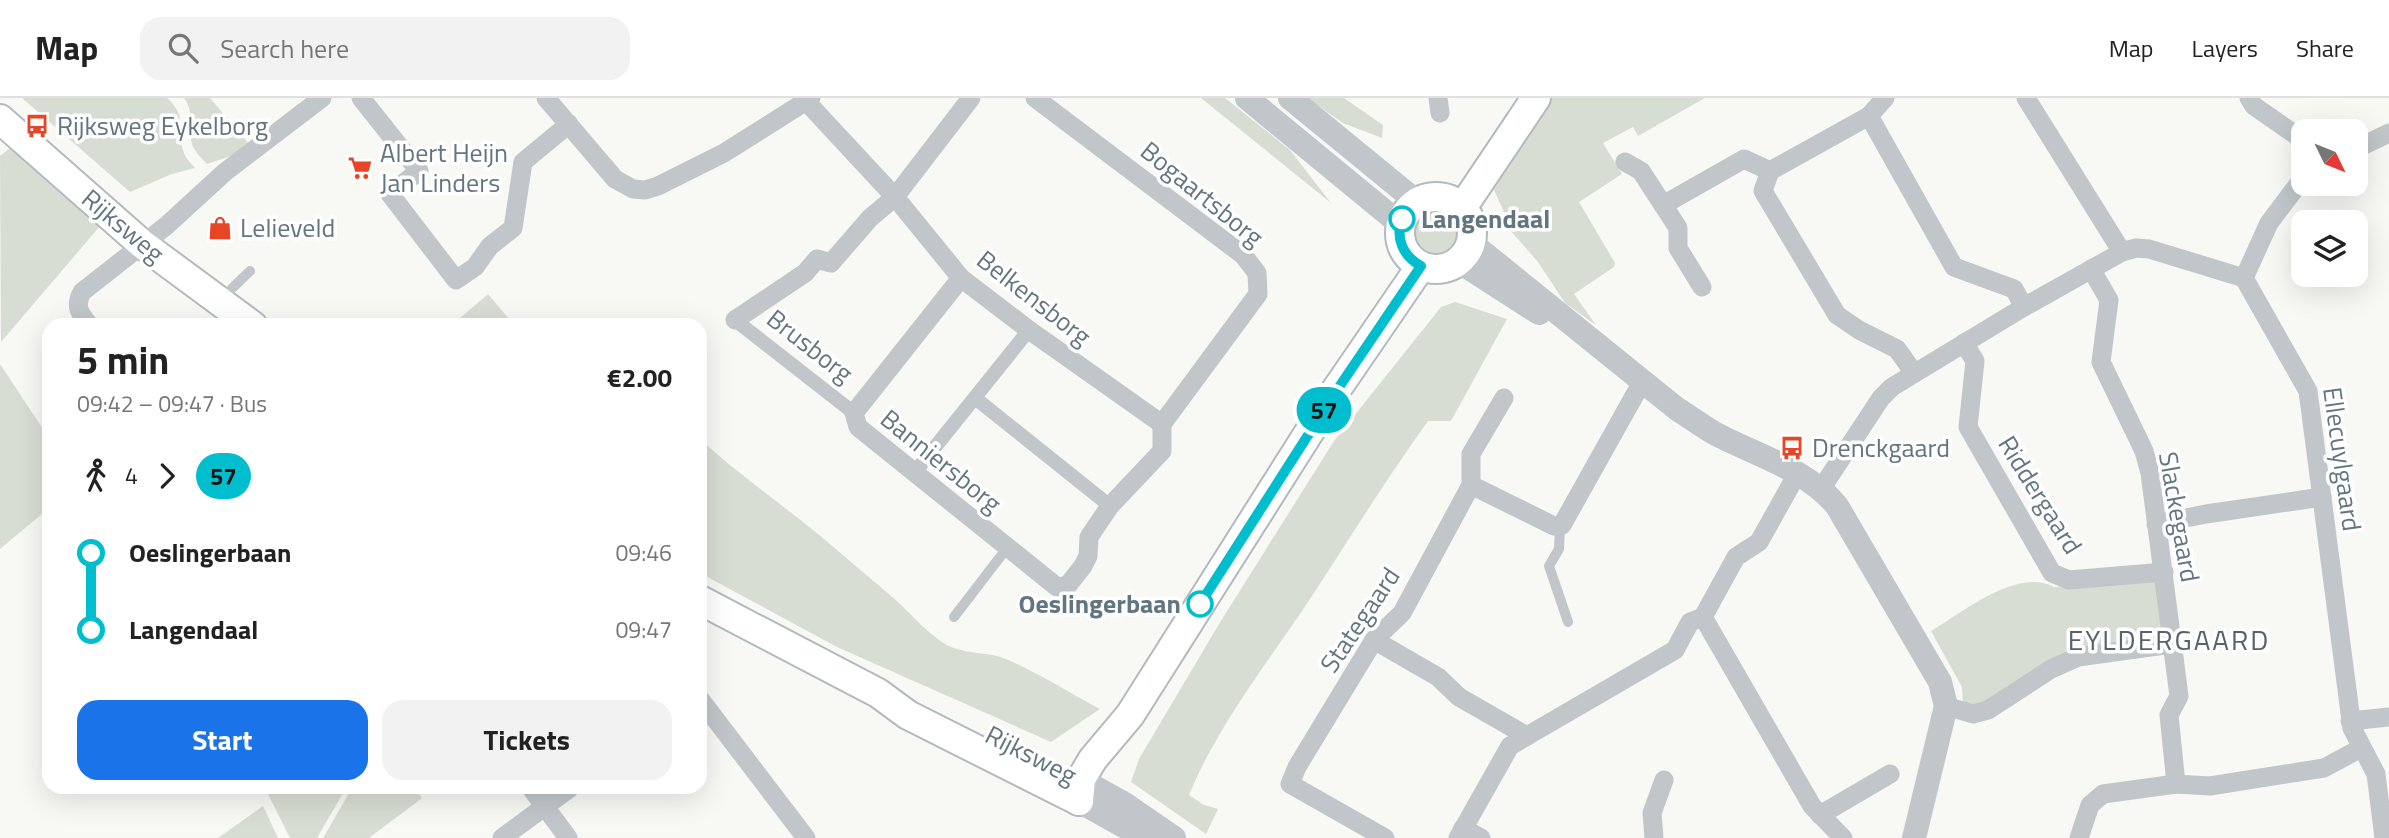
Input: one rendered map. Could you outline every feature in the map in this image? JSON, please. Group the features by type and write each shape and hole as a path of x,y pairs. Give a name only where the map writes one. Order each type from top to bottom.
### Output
{"main road":[{"path":"1454,203 1517,98"},
{"path":"1454,203 1536,98"},
{"name":"Rijksweg","path":"0,119 142,244 242,318"},
{"path":"1429,197 1454,203 1471,224 1464,252 1443,268 1421,266 1411,260 1402,246 1400,224 1405,213 1417,202 1429,197"},
{"path":"1085,789 1093,759 1130,715 1335,393 1421,266"},
{"name":"Rijksweg","path":"707,604 878,693 908,715 1085,789"}],"street":[{"path":"84,318 78,309 77,301 82,292 225,172 322,98"},
{"path":"361,98 419,171 390,194 456,280 475,267 490,247 513,228 523,162 569,124"},
{"path":"546,98 615,179 633,189 645,190 724,153 807,99"},
{"path":"895,197 971,98"},
{"name":"Bogaartsborg","path":"1035,98 1243,255 1257,273 1258,294 1162,424"},
{"path":"1247,98 1400,224"},
{"path":"1290,98 1417,202"},
{"path":"1885,98 1869,116 1770,171 1763,191 1837,315 1859,330 1898,349 1914,373"},
{"path":"2026,98 2122,251"},
{"path":"2249,98 2254,106 2291,132"},
{"name":"Belkensborg","path":"807,99 895,197 961,278 1029,330 1162,424"},
{"path":"1869,116 1954,267 2014,289 2024,307"},
{"path":"2368,143 2389,133"},
{"path":"1663,205 1744,159 1770,171"},
{"path":"1625,162 1640,171 1678,229 1678,248 1702,287"},
{"path":"1821,489 1881,398 1892,387 1914,373 2122,251 2149,249 2244,278 2269,223 2291,194"},
{"name":"Brusborg","path":"854,412 734,320 804,273 817,259 831,263 870,218 895,197"},
{"path":"1464,252 1559,311 1642,382 1713,432 1821,489 1846,520 1943,690 1946,706 1914,838"},
{"name":"Slackegaard","path":"2091,269 2109,300 2101,362 2144,452 2150,473 2179,696 2169,715 2176,784"},
{"name":"Banniersborg","path":"961,278 854,412 858,428 1057,587 1068,585 1088,556 1089,537 1110,506 1162,451 1162,424"},
{"name":"Ellecuylgaard","path":"2244,278 2305,382 2310,400 2350,721 2353,733 2376,774 2384,838"},
{"path":"915,471 1029,330"},
{"name":"Riddergaard","path":"1964,343 1975,361 1968,427 2052,573 2069,580 2164,572"},
{"path":"1471,485 1554,527 1562,525 1642,382"},
{"path":"975,398 1110,506"},
{"name":"Stategaard","path":"1385,838 1290,784 1297,767 1374,640 1402,613 1471,485 1471,454 1504,398"},
{"path":"1467,835 1510,746 1675,650 1690,622 1703,617 1736,557 1759,542 1797,474"},
{"path":"2156,524 2322,497"},
{"path":"1703,617 1812,806 1843,838"},
{"path":"1374,640 1438,677 1459,697 1527,736"},
{"path":"1946,706 1973,714 1989,710 2051,669 2078,657 2172,644"},
{"path":"707,707 795,834"},
{"path":"2350,721 2389,717"},
{"path":"2079,838 2090,805 2103,793 2176,784 2210,786 2324,768 2361,748"},
{"path":"1821,814 1890,774"},
{"path":"1654,838 1652,813 1664,780"},
{"name":"Rijksweg","path":"1085,789 1145,838"},
{"name":"Rijksweg","path":"1085,789 1123,803 1174,838"},
{"path":"536,794 568,838"},
{"path":"502,838 562,794"}],"lane":[{"path":"219,302 250,271"},
{"path":"1560,526 1559,549 1549,566 1568,622"},
{"name":"Banniersborg","path":"954,617 1007,548"}],"shaded area":[{"path":"22,98 167,98 178,112 184,153 195,168 172,174 130,192"},
{"path":"184,98 210,98 248,143 234,155 207,164 192,144 190,111"},
{"path":"1201,98 1225,98 1290,150 1331,203"},
{"path":"1307,98 1344,98 1383,125 1382,138 1343,123"},
{"path":"1543,98 1705,98 1638,136 1633,127 1603,143 1622,174 1579,202 1615,263 1614,267 1574,294 1596,325 1565,303 1538,262 1509,229 1494,190 1506,170 1506,152"},
{"path":"11,147 100,226 1,342 0,156"},
{"path":"1436,206 1447,208 1456,214 1462,223 1462,245 1456,254 1447,260 1436,262 1425,260 1416,254 1410,245 1408,234 1410,223 1416,214 1425,208"},
{"path":"488,294 508,318 460,318"},
{"path":"1455,302 1507,319 1451,421 1428,421 1213,746 1189,795 1204,805 1218,809 1206,834 1131,782 1139,759 1219,624 1334,441 1441,307"},
{"path":"0,364 42,427 42,514 0,549"},
{"path":"707,445 824,539 945,644 960,650 1006,659 1100,709 1051,742 837,647 707,577"},
{"path":"2159,581 2164,637 2062,654 1978,707 1963,703 1962,687 1931,631 1990,595 2024,583 2039,582 2054,587"},
{"path":"268,794 343,794 317,838 290,838"},
{"path":"349,794 419,794 422,798 369,838 323,838"},
{"path":"263,806 278,838 218,838"}],"bus line":[{"name":"57","path":"1200,604 1335,393 1421,266 1411,260 1404,251 1399,235 1402,219"}],"place":[{"name":"Rijksweg Eykelborg","path":"37,126"},
{"name":"Albert Heijn Jan Linders","path":"360,168"},
{"name":"Langendaal","path":"1402,219"},
{"name":"Lelieveld","path":"220,228"},
{"name":"Drenckgaard","path":"1792,448"},
{"name":"Oeslingerbaan","path":"1200,604"}],"district":[{"name":"EYLDERGAARD","path":"2169,640"}]}
